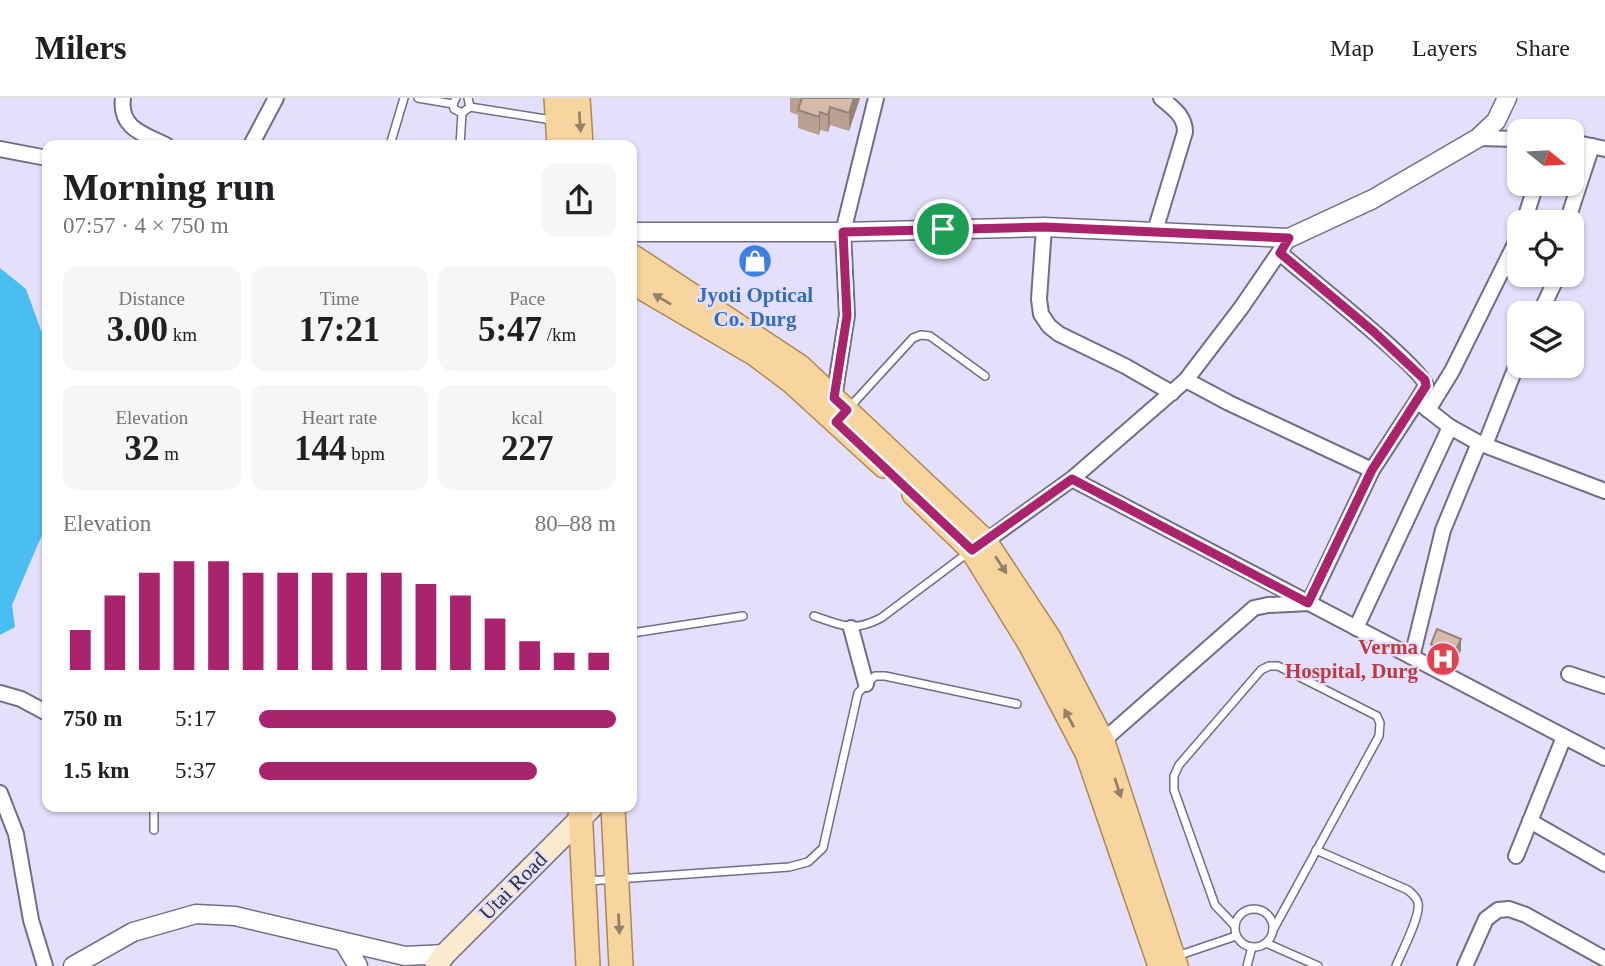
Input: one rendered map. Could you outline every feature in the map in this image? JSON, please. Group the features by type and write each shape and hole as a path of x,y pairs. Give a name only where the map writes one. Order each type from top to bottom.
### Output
{"main road":[{"path":"578,98 581,140"},
{"path":"556,109 559,140"},
{"path":"637,260 791,360 979,546 1049,638 1095,748 1165,964"},
{"path":"637,285 755,355 839,410"},
{"name":"Utai Road","path":"440,960 583,812"},
{"path":"584,812 583,881 588,966"},
{"path":"613,812 621,966"}],"street":[{"path":"123,98 121,111 126,121 136,130 156,140"},
{"path":"254,140 276,98"},
{"path":"839,410 847,316 843,232 876,98"},
{"path":"1155,231 1185,132 1180,114 1161,98"},
{"path":"979,546 1072,479 1172,393 1185,380 1284,246 1373,199 1478,138 1496,121 1507,98"},
{"path":"1478,138 1507,139"},
{"path":"1572,210 1598,147"},
{"path":"0,149 42,157"},
{"path":"1044,227 1039,299 1041,314 1049,326 1059,334 1125,366 1172,393"},
{"path":"637,232 843,232 1044,227 1155,231 1284,246 1422,376 1426,386 1422,405"},
{"path":"1308,603 1372,470 1452,371 1507,260"},
{"path":"1412,657 1443,530 1511,378"},
{"path":"1185,380 1372,470"},
{"path":"1422,405 1450,427 1482,444 1605,491"},
{"path":"1356,628 1450,427"},
{"path":"1072,479 1605,758"},
{"path":"1095,748 1254,608 1308,603"},
{"path":"850,628 866,684"},
{"path":"1569,674 1605,686"},
{"path":"0,694 21,699 42,710"},
{"path":"1516,856 1564,737"},
{"path":"0,793 16,834 32,920 45,966"},
{"path":"1530,821 1605,864"},
{"path":"1465,966 1486,919 1498,910 1508,909 1526,915 1605,960 1602,966"},
{"path":"73,966 133,932 196,914 234,916 344,943 405,956 440,960"},
{"path":"344,943 358,966"}],"lane":[{"path":"391,140 404,98"},
{"path":"418,98 454,101 457,112 462,113"},
{"path":"468,98 470,107"},
{"path":"460,140 462,113 470,107 556,109"},
{"path":"839,410 913,338 921,335 930,336 985,376"},
{"path":"814,616 850,628 866,626 881,618 979,546"},
{"path":"637,632 743,616"},
{"path":"1235,926 1215,905 1174,790 1174,776 1179,765 1261,670 1269,666 1287,669 1377,716 1380,723 1379,736 1266,943"},
{"path":"583,881 617,881 789,867 808,862 823,848 858,693 875,676 1017,704"},
{"path":"154,812 154,830"},
{"path":"1316,850 1408,890 1416,898 1419,905 1416,916 1396,966"},
{"path":"1273,930 1272,921 1260,910 1243,912 1237,918 1235,926 1236,936 1243,944 1252,947 1266,943 1318,966"},
{"path":"1165,964 1236,936"},
{"path":"1247,966 1252,947"}],"water":[{"path":"0,268 26,289 42,333 42,535 12,605 15,627 0,635"}],"building":[{"path":"802,98 854,98 849,113 830,107 828,115 820,112 819,117 798,110"},
{"path":"1437,629 1461,639 1453,656 1431,644"}],"place":[{"name":"Jyoti Optical Co. Durg","path":"755,261"},
{"name":"Verma Hospital, Durg","path":"1443,659"}],"route":[{"path":"1044,227 1289,238 1280,253 1374,332 1422,376 1426,386 1372,470 1308,603 1072,479 972,550 836,422 847,410 834,398 847,316 843,232 943,229 1044,227"}]}
